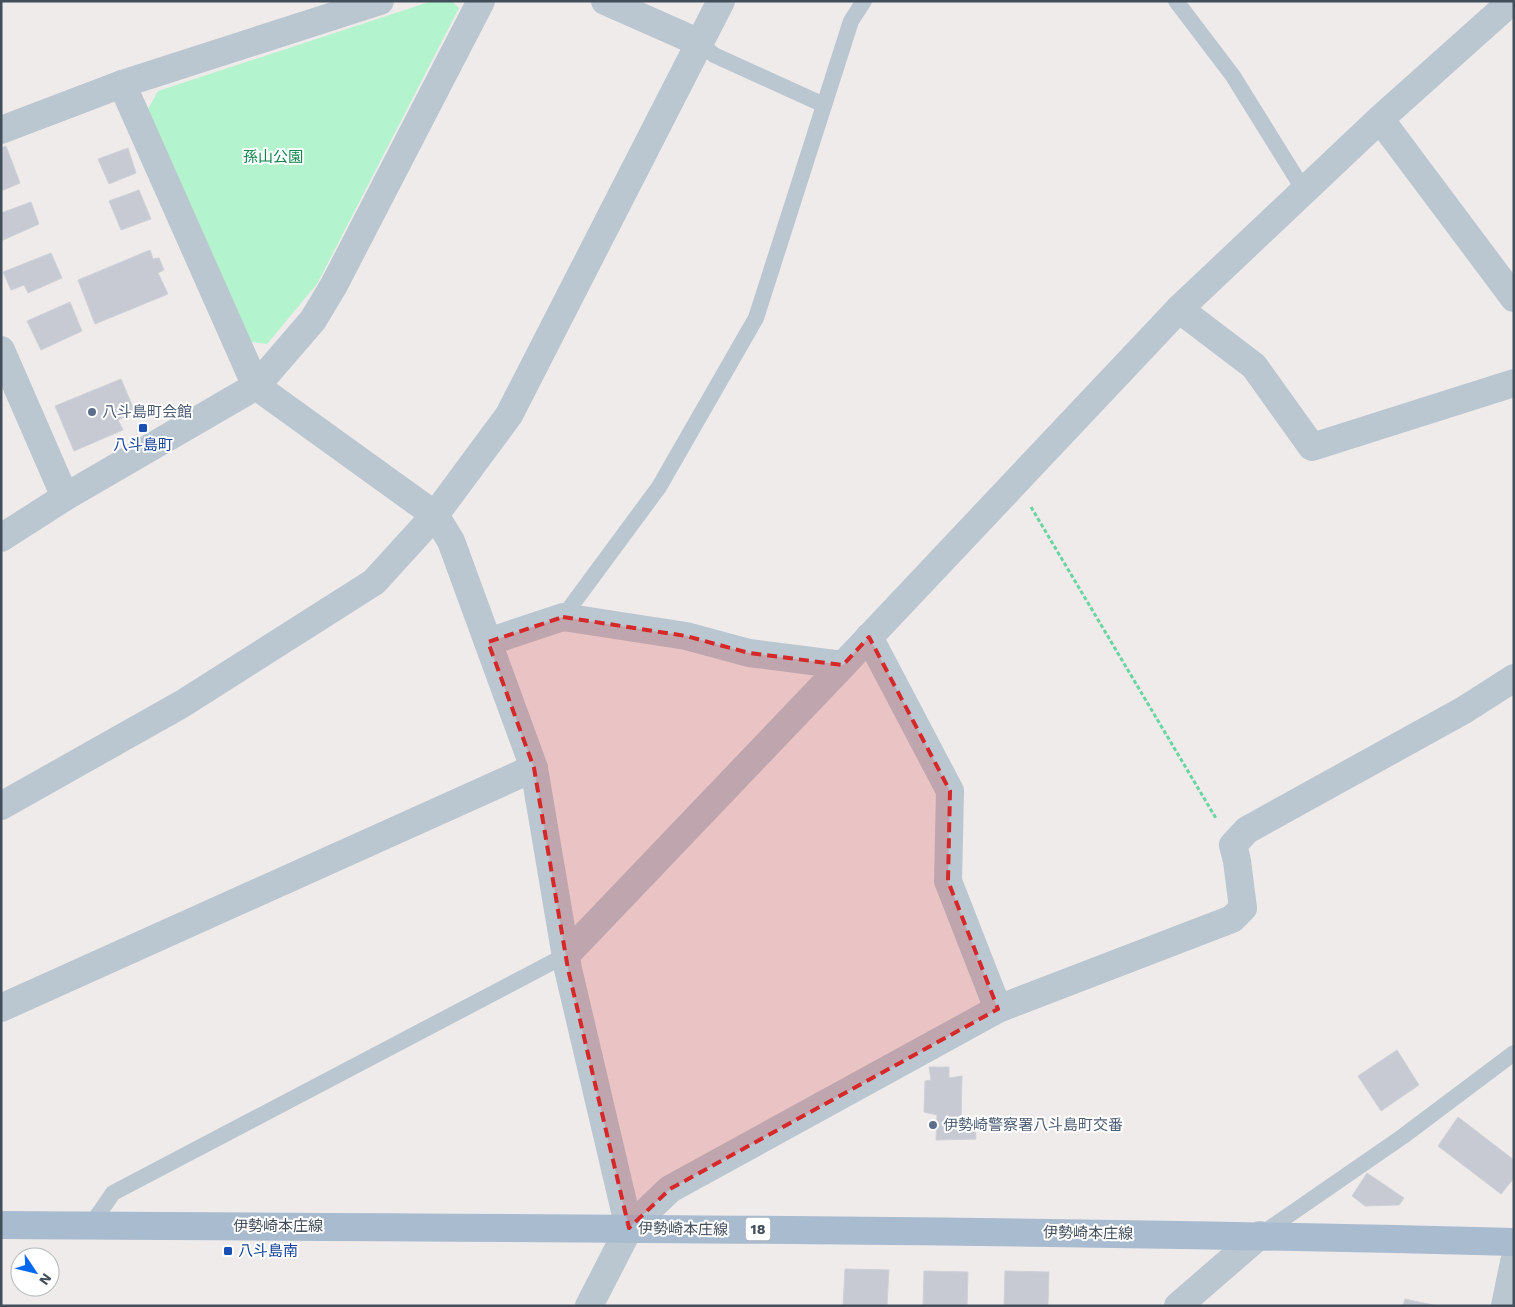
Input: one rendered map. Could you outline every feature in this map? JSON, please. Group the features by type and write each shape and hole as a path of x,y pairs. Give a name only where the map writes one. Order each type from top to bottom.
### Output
{"main road":[{"name":"伊勢崎本庄線","path":"1,1225 629,1228 1260,1235 1514,1242"}],"street":[{"path":"1,130 122,84 380,1"},
{"path":"1,538 65,497 256,386 312,320 334,285 481,1"},
{"path":"605,1 700,43"},
{"path":"1,806 182,704 374,582 435,515 509,415 721,1"},
{"path":"566,955 1016,483 1178,309 1306,192 1380,120 1512,1"},
{"path":"122,84 256,386 435,515 451,541 534,768 566,955 629,1228"},
{"path":"1380,120 1514,298"},
{"path":"1178,309 1254,366 1312,448 1514,382"},
{"path":"1,350 65,497"},
{"path":"488,642 564,617 686,636 749,653 843,665"},
{"path":"869,638 950,791 948,881 998,1009"},
{"path":"588,1306 629,1228 670,1189 998,1009 1232,919 1243,908 1237,860 1233,845 1247,830 1464,710 1514,678"},
{"path":"1,1008 534,768"},
{"path":"1178,1306 1260,1235"},
{"path":"1505,1306 1514,1262"}],"lane":[{"path":"564,617 659,487 756,318 850,21 864,1"},
{"path":"1176,1 1233,76 1306,192"},
{"path":"700,43 714,55 824,105"},
{"path":"91,1225 113,1193 566,955"},
{"path":"1260,1235 1402,1137 1514,1053"}],"path":[{"path":"1016,483 1233,845"}],"highlighted area":[{"path":"563,617 686,636 749,653 843,665 869,637 950,791 948,881 998,1009 670,1189 629,1228 568,969 534,768 488,642"}],"green space":[{"name":"孫山公園","path":"432,1 452,1 459,8 317,284 267,344 245,341 147,111 158,91"}],"building":[{"path":"6,146 20,183 1,191 1,148"},
{"path":"128,148 136,173 109,184 98,159"},
{"path":"139,190 151,219 121,230 109,201"},
{"path":"31,202 39,224 1,241 1,213"},
{"path":"150,250 153,259 159,258 164,270 158,273 168,294 95,324 78,280"},
{"path":"51,253 62,278 28,293 24,285 11,290 3,272"},
{"path":"70,302 82,331 41,350 27,321"},
{"path":"121,379 135,412 118,420 123,430 74,451 55,406"},
{"path":"1397,1050 1419,1085 1381,1111 1358,1076"},
{"path":"929,1067 949,1067 949,1078 962,1076 961,1123 975,1122 976,1139 936,1140 937,1115 924,1112 925,1081 931,1080"},
{"path":"1458,1117 1514,1160 1514,1178 1501,1194 1438,1146"},
{"path":"1367,1173 1404,1198 1399,1205 1365,1206 1352,1196"},
{"path":"845,1269 889,1270 887,1306 843,1306"},
{"path":"924,1271 968,1272 967,1306 923,1306"},
{"path":"1005,1271 1049,1272 1048,1306 1004,1306"},
{"path":"1405,1299 1438,1306 1403,1306"}],"place":[{"name":"八斗島町会館","path":"92,412"},
{"name":"八斗島町","path":"143,428"},
{"name":"伊勢崎警察署八斗島町交番","path":"933,1125"},
{"name":"八斗島南","path":"228,1251"}]}
